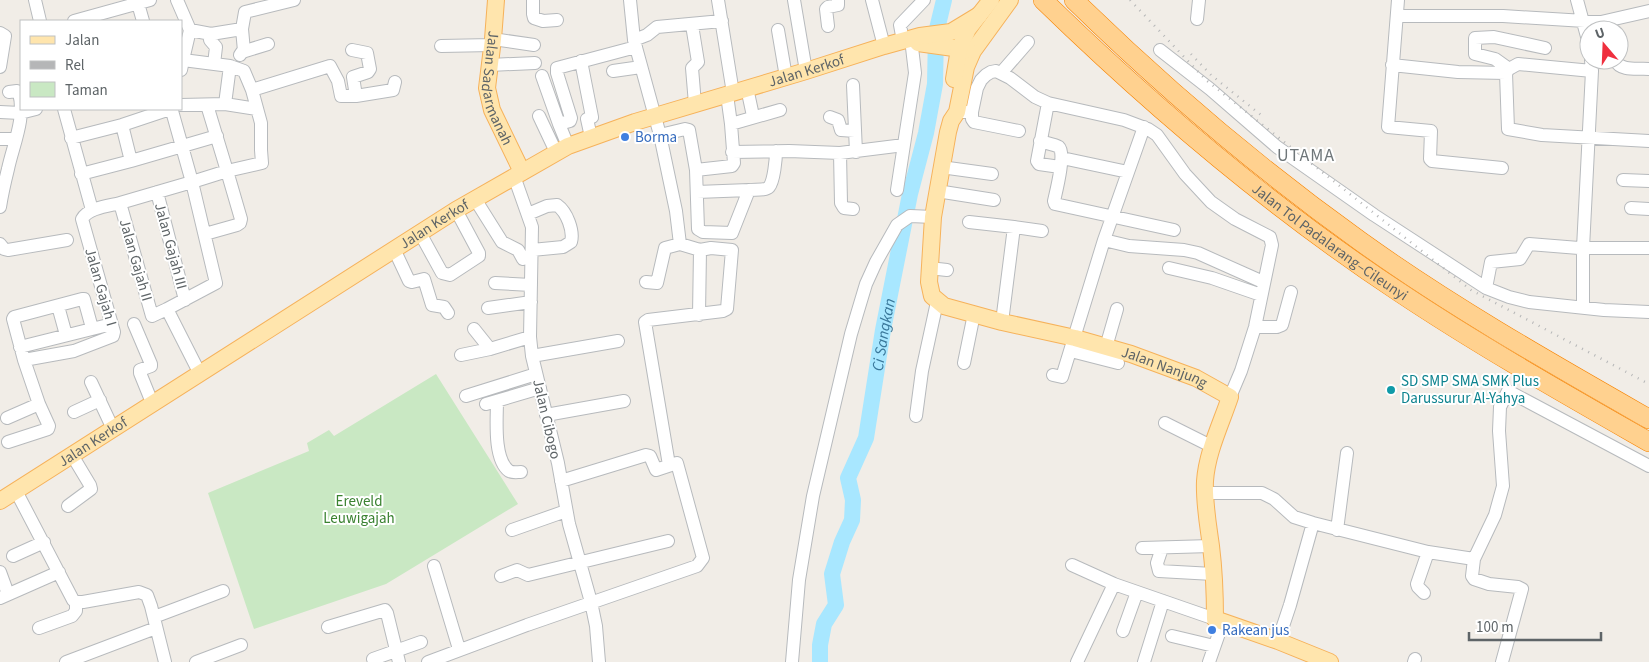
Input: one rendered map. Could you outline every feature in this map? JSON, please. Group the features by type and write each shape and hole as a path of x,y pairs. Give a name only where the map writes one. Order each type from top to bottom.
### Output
{"highway":[{"name":"Jalan Tol Padalarang–Cileunyi","path":"1043,0 1191,134 1286,211 1343,253 1400,292 1522,369 1649,442"},
{"name":"Jalan Tol Padalarang–Cileunyi","path":"1074,0 1116,41 1227,139 1257,164 1360,241 1410,276 1532,353 1649,419"}],"main road":[{"name":"Jalan Sadarmanah","path":"496,0 487,88 492,110 518,174"},
{"path":"937,302 932,296 930,289 930,268 933,217 941,167 960,115 966,67 968,29 991,0"},
{"path":"966,50 1010,1"},
{"path":"943,40 979,14"},
{"name":"Jalan Kerkof","path":"1,499 153,405 456,210 562,149 591,137 654,116 806,72 884,46 913,40 943,40 966,50"},
{"name":"Jalan Nanjung","path":"937,302 944,306 1073,344 1106,347 1161,364 1196,378 1230,397"},
{"path":"1230,397 1208,464 1205,493 1219,620 1330,662"}],"street":[{"path":"35,0 40,20"},
{"path":"177,0 190,30 182,65 214,64 234,67 245,73 257,109 225,104 182,107"},
{"path":"244,51 242,29 243,6 294,0"},
{"path":"533,0 534,18 544,21 557,20"},
{"path":"630,0 635,43 660,135 676,211 680,244"},
{"path":"696,170 732,166 734,162 731,124 736,92 718,0"},
{"path":"794,0 806,72"},
{"path":"828,26 826,9 838,4 838,0"},
{"path":"872,0 884,46"},
{"path":"897,190 915,73 913,40 900,25 924,0"},
{"path":"1198,19 1200,0"},
{"path":"1398,0 1389,127 1431,131 1430,159 1432,161 1502,168"},
{"path":"1576,0 1582,20"},
{"path":"77,20 142,1 143,20"},
{"path":"1621,20 1649,11"},
{"path":"1397,16 1503,16 1579,22"},
{"path":"559,124 571,120 557,68 635,43 655,28 722,21"},
{"path":"692,25 698,62 692,68 694,104"},
{"path":"190,30 211,34 242,29"},
{"path":"778,30 786,77"},
{"path":"0,33 5,36 0,67"},
{"path":"211,34 210,40 216,47 214,64"},
{"path":"1545,48 1494,37 1475,38 1475,54 1494,59 1508,71 1509,130 1589,138 1649,141"},
{"path":"441,46 493,42 534,44"},
{"path":"1002,73 1028,42"},
{"path":"225,104 234,67 240,54 268,44"},
{"path":"338,81 353,78 368,72 370,69 367,52 352,50"},
{"path":"1160,50 1210,89 1277,147 1374,215 1486,288 1508,297 1529,302 1649,312"},
{"path":"581,61 592,117 587,119 591,137"},
{"path":"490,65 534,62"},
{"path":"1392,65 1458,72 1508,71 1518,64 1579,66"},
{"path":"252,90 328,66 332,68 338,81 342,97 393,90 395,82"},
{"path":"613,71 641,67"},
{"path":"1629,68 1649,69"},
{"path":"1584,308 1583,248 1592,70"},
{"path":"1019,131 974,122 972,119 960,115 981,80 991,72 1002,73 1035,97 1048,103 1076,108 1144,127 1157,135 1185,174 1211,202 1235,219 1270,237 1272,245 1255,327 1241,371 1230,397"},
{"path":"542,76 559,124 562,149"},
{"path":"353,78 356,96"},
{"path":"853,85 856,152"},
{"path":"0,207 8,167 16,140 20,113 19,93 9,92"},
{"path":"736,92 753,116"},
{"path":"1048,103 1037,162 1040,164 1061,162 1128,172"},
{"path":"205,234 237,225 241,219 207,105"},
{"name":"Jalan Gajah II","path":"200,374 167,309 152,316 120,203 227,171 262,163 261,122 257,109"},
{"path":"0,112 20,113 32,110"},
{"path":"64,110 92,210 120,203"},
{"path":"71,138 122,125 169,110"},
{"path":"167,309 216,282 192,182 181,147 175,110"},
{"path":"731,124 753,116 780,110"},
{"path":"539,116 562,149"},
{"path":"830,117 838,120 841,130 855,131"},
{"path":"122,125 131,162"},
{"path":"1053,375 1062,377 1104,240 1144,127"},
{"path":"660,135 689,130 696,170 697,226 700,231 732,233"},
{"path":"81,174 131,162 217,136"},
{"path":"0,139 16,140"},
{"path":"1040,141 1058,146 1061,150 1055,204 1174,230"},
{"path":"732,152 840,153 904,145"},
{"path":"697,192 749,190 770,186 776,151"},
{"path":"840,153 841,203 844,208 853,209"},
{"path":"941,167 992,174"},
{"name":"Jalan Cibogo","path":"518,174 532,227 530,337 532,356 561,481 566,511 579,564 591,602 596,626 599,662"},
{"path":"1623,180 1649,181"},
{"path":"669,465 645,322 648,320 723,312 727,309 732,233 749,190"},
{"path":"937,191 994,200"},
{"name":"Jalan Gajah III","path":"157,192 185,300"},
{"path":"474,199 502,242 518,250 523,260"},
{"path":"528,214 547,206 557,205 566,216 572,237 571,242 563,247 532,250"},
{"path":"1630,208 1649,209"},
{"name":"Jalan Gajah I","path":"24,360 74,351 112,338 113,328 82,219 83,216 92,210"},
{"path":"420,233 444,275 450,274 472,261 479,256 479,253 456,210"},
{"path":"792,662 799,580 813,496 851,334 866,284 876,262 902,220 914,215 933,217"},
{"path":"969,222 1042,231"},
{"path":"1002,322 1014,227"},
{"path":"0,244 4,249 8,250 67,240"},
{"path":"1104,240 1129,246 1184,250 1198,253 1263,282"},
{"path":"646,282 657,283 665,248 680,244 700,250 711,248 732,250"},
{"path":"1486,288 1491,262 1518,260 1529,244 1583,248 1649,248"},
{"path":"394,249 409,281 424,279 432,305 444,308 448,313"},
{"path":"699,314 700,250"},
{"path":"930,268 947,270"},
{"path":"1170,268 1212,278 1261,295"},
{"path":"496,283 531,285"},
{"path":"1255,327 1276,327 1282,325 1291,292"},
{"path":"8,442 48,429 49,423 39,404 24,360 14,317 58,306 80,298 84,300 92,328"},
{"path":"488,308 531,302"},
{"path":"916,416 922,371 937,302"},
{"path":"58,306 66,335"},
{"path":"1106,347 1117,308"},
{"path":"964,363 974,314"},
{"path":"20,347 92,328 113,328 134,324 152,316"},
{"path":"134,324 151,364 151,366 140,370 140,373 153,405"},
{"path":"474,329 490,349"},
{"path":"461,355 490,349 530,337"},
{"path":"532,356 618,341"},
{"path":"1073,344 1118,364"},
{"path":"466,396 536,374"},
{"path":"91,382 113,429"},
{"path":"521,472 512,472 508,469 500,453 491,402 540,388"},
{"path":"1502,662 1522,589 1489,584 1474,579 1472,576 1474,559 1495,515 1503,486 1499,431 1500,407 1508,391 1649,466"},
{"path":"74,412 100,400"},
{"path":"546,415 624,401"},
{"path":"7,418 39,404"},
{"path":"1165,423 1213,446"},
{"path":"1337,530 1348,453"},
{"path":"68,506 91,489 72,455"},
{"path":"428,662 453,655 591,602 697,566 701,562 703,558 677,464 655,469 650,456 646,455 561,481"},
{"path":"16,491 44,542 70,598 76,602 83,602 142,592 149,598 165,662"},
{"path":"1205,493 1262,493 1274,499 1294,517 1313,524 1428,552 1474,559"},
{"path":"512,530 566,511"},
{"path":"1278,641 1313,524"},
{"path":"501,576 515,570 528,574 579,564 668,541"},
{"path":"13,556 44,542"},
{"path":"1142,548 1210,546"},
{"path":"1162,548 1157,563 1159,571 1213,574"},
{"path":"1424,592 1417,584 1428,552"},
{"path":"1072,565 1114,584 1219,620 1209,662"},
{"path":"434,566 453,655"},
{"path":"0,572 4,596 59,572"},
{"path":"1077,662 1114,584"},
{"path":"66,662 223,592"},
{"path":"1124,631 1137,592"},
{"path":"39,628 72,616 76,611 76,602"},
{"path":"1144,662 1163,602"},
{"path":"328,627 385,610 398,656"},
{"path":"1172,636 1214,646"},
{"path":"373,658 398,656 421,642"},
{"path":"196,662 241,645"}],"green space":[{"name":"Ereveld Leuwigajah","path":"436,374 518,504 386,584 254,629 208,493 309,451 307,443 329,430 334,436"}],"waterway":[{"name":"Ci Sangkan","path":"820,662 820,645 824,624 836,605 832,574 842,542 852,520 853,500 848,478 866,438 883,330 910,194 926,133 935,84 936,33 944,0"}],"railway":[{"path":"1130,0 1206,80 1471,290 1649,384"},
{"path":"1191,54 1211,75 1261,115"}],"place":[{"name":"Borma","path":"625,137"},
{"name":"SD SMP SMA SMK Plus Darussurur Al-Yahya","path":"1391,390"},
{"name":"Rakean jus","path":"1212,630"}],"district":[{"name":"UTAMA","path":"1306,155"}]}
